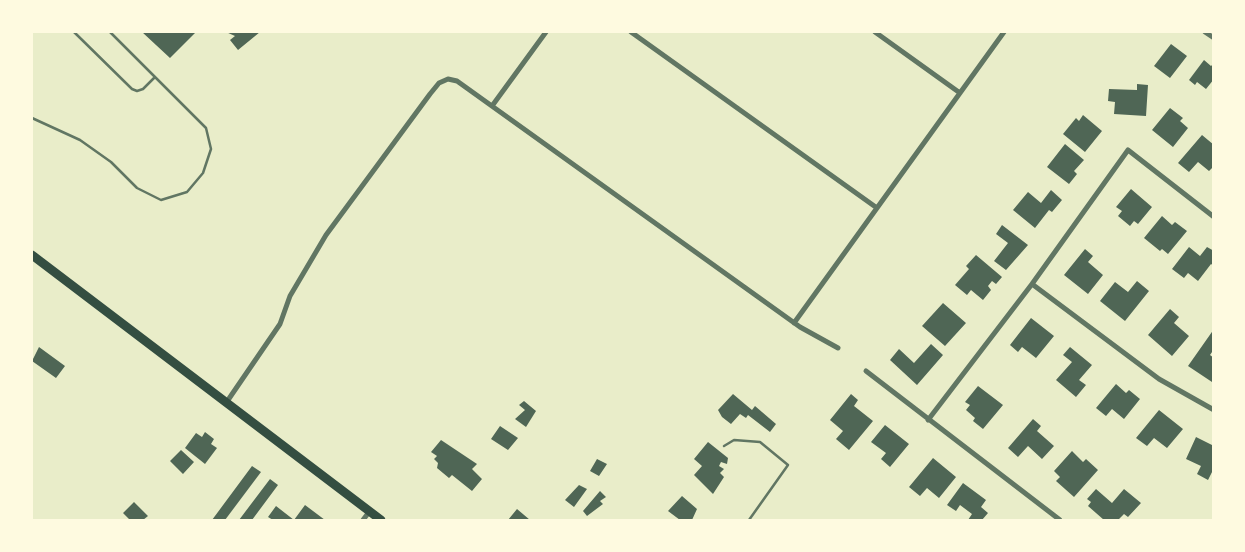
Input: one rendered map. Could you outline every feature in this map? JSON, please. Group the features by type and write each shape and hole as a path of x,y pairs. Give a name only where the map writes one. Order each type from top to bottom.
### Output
{"main road":[{"path":"32,256 381,520"}],"street":[{"path":"492,106 546,32"},
{"path":"631,32 877,208"},
{"path":"875,32 960,93"},
{"path":"794,323 1004,32"},
{"path":"1205,32 1213,38"},
{"path":"226,403 280,324 290,296 326,235 430,94 439,83 448,79 457,81 794,323 838,348"},
{"path":"928,419 1032,284 1128,150 1213,216"},
{"path":"1032,284 1159,379 1213,410"},
{"path":"866,371 1060,520"},
{"path":"363,520 369,512"}],"lane":[{"path":"74,32 132,89 143,89 155,76"},
{"path":"32,118 80,140 111,162 137,188 161,200 187,192 203,173 211,149 206,128 110,32"},
{"path":"724,446 734,440 760,442 789,465 749,520"}],"building":[{"path":"142,32 196,32 170,58"},
{"path":"226,32 260,32 238,50 230,40 235,36"},
{"path":"1171,44 1187,56 1170,78 1154,66"},
{"path":"1204,60 1211,66 1214,63 1214,79 1206,89 1189,80"},
{"path":"1137,84 1148,85 1146,116 1114,114 1115,102 1108,101 1109,89 1137,90"},
{"path":"1170,108 1183,118 1180,121 1188,128 1173,147 1152,130"},
{"path":"1083,115 1102,131 1085,152 1063,134 1076,118 1079,121"},
{"path":"1202,135 1214,145 1214,166 1209,171 1198,162 1189,172 1178,163"},
{"path":"1065,144 1084,160 1074,171 1077,174 1069,184 1047,167"},
{"path":"1131,189 1152,207 1138,224 1134,221 1130,226 1118,216 1122,211 1116,207"},
{"path":"1051,190 1062,200 1052,212 1049,210 1035,228 1013,210 1028,192 1041,203"},
{"path":"1162,216 1172,225 1175,222 1187,231 1168,254 1144,238"},
{"path":"1002,225 1028,245 1006,270 994,261 1008,243 996,234"},
{"path":"1189,247 1200,256 1207,247 1214,251 1214,266 1211,264 1198,281 1188,273 1184,278 1172,269"},
{"path":"1085,249 1093,256 1088,262 1103,275 1088,294 1064,275"},
{"path":"976,255 1002,277 996,284 992,281 988,286 991,290 983,300 971,290 967,295 955,285 969,269 966,266"},
{"path":"1137,281 1149,291 1125,321 1100,301 1115,282 1128,292"},
{"path":"943,303 966,323 945,346 922,326"},
{"path":"1170,309 1179,317 1174,323 1189,336 1172,356 1148,335"},
{"path":"1031,318 1054,336 1036,358 1022,347 1018,352 1010,345"},
{"path":"1214,329 1214,349 1210,355 1214,358 1212,382 1188,366"},
{"path":"931,344 943,355 917,385 890,360 899,349 914,363"},
{"path":"39,347 65,366 56,378 32,361"},
{"path":"1070,347 1092,365 1079,380 1086,385 1076,397 1056,380 1072,362 1063,355"},
{"path":"1116,384 1126,393 1129,390 1140,399 1124,419 1112,409 1106,416 1096,408"},
{"path":"978,386 1003,405 983,429 973,421 975,418 966,410 970,405 965,402"},
{"path":"733,394 752,410 755,406 776,424 770,432 748,415 746,418 740,414 731,424 722,417 718,410"},
{"path":"851,394 858,400 854,406 873,421 849,450 836,439 843,431 830,420"},
{"path":"524,401 536,411 526,427 515,419 525,410 519,405"},
{"path":"1159,410 1183,429 1167,448 1154,438 1147,446 1136,438"},
{"path":"1033,419 1041,426 1037,431 1054,446 1042,459 1028,446 1018,457 1008,448"},
{"path":"885,425 909,444 890,467 881,459 886,453 871,442"},
{"path":"500,426 518,438 508,450 491,439"},
{"path":"205,432 214,439 211,444 217,448 205,464 185,448 196,433 202,437"},
{"path":"1196,437 1214,446 1214,468 1208,480 1197,474 1201,466 1186,459"},
{"path":"441,440 477,464 472,469 482,479 472,491 452,475 449,478 437,468 438,463 434,459 437,456 431,452"},
{"path":"708,442 728,458 727,464 721,462 719,466 724,469 720,473 724,477 713,494 694,475 702,466 694,459"},
{"path":"181,450 194,462 183,474 170,461"},
{"path":"1072,451 1083,462 1086,459 1098,470 1074,497 1056,481 1060,477 1054,471"},
{"path":"933,458 956,477 939,498 927,488 920,496 909,487"},
{"path":"597,459 607,464 599,476 590,471"},
{"path":"252,466 261,472 225,520 212,520"},
{"path":"270,479 278,485 252,520 239,520"},
{"path":"963,483 986,500 981,507 988,513 982,520 968,520 972,514 960,505 956,511 947,505"},
{"path":"579,485 587,489 574,507 565,500"},
{"path":"1096,489 1112,503 1124,489 1141,503 1128,517 1124,514 1118,520 1104,520 1088,506 1091,502 1087,499"},
{"path":"600,491 606,497 600,501 603,504 587,516 583,511"},
{"path":"682,496 697,509 692,520 680,520 668,511"},
{"path":"134,502 148,516 143,520 130,520 123,513"},
{"path":"305,505 325,520 294,520"},
{"path":"276,506 294,520 273,520 268,517"},
{"path":"517,509 530,520 508,520"}]}
